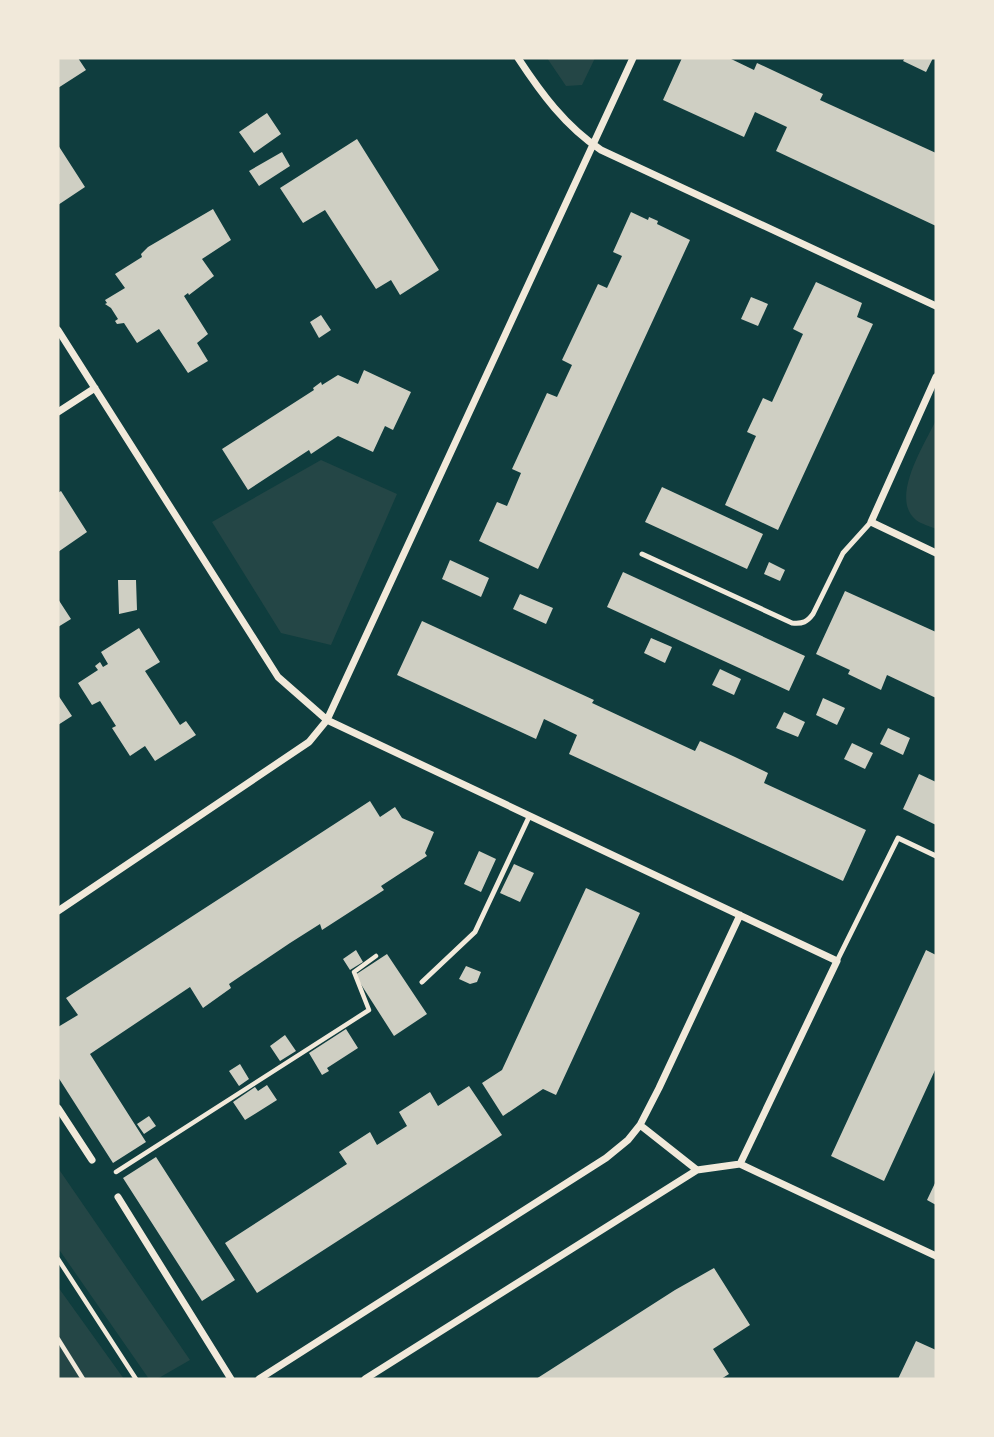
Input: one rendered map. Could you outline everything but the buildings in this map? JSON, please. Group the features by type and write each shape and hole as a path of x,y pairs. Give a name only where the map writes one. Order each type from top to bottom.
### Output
{"street":[{"path":"518,58 544,98 593,145 936,306"},
{"path":"58,911 309,742 327,720 633,58"},
{"path":"58,330 278,677 327,720 837,961 740,1164"},
{"path":"936,377 871,522 936,553"},
{"path":"58,412 95,388"},
{"path":"259,1379 606,1158 628,1140 639,1125 740,915"},
{"path":"58,1108 92,1160"},
{"path":"639,1125 697,1170"},
{"path":"365,1379 697,1170 740,1164 936,1256"},
{"path":"118,1197 231,1379"}],"lane":[{"path":"642,554 792,623 802,624 813,614 847,547 871,522"},
{"path":"422,982 475,932 529,817"},
{"path":"837,961 898,838 936,856"}],"path":[{"path":"116,1171 369,1010 354,972 376,956"},
{"path":"58,1259 136,1379"},
{"path":"58,1339 83,1379"}],"shaded area":[{"path":"547,58 595,58 582,85 566,86"},
{"path":"936,420 936,529 916,520 909,510 906,498 912,471"},
{"path":"321,460 397,494 331,645 281,633 212,522"},
{"path":"58,1168 190,1360 157,1379 149,1379 58,1248"},
{"path":"58,1287 124,1379 58,1379"}]}
